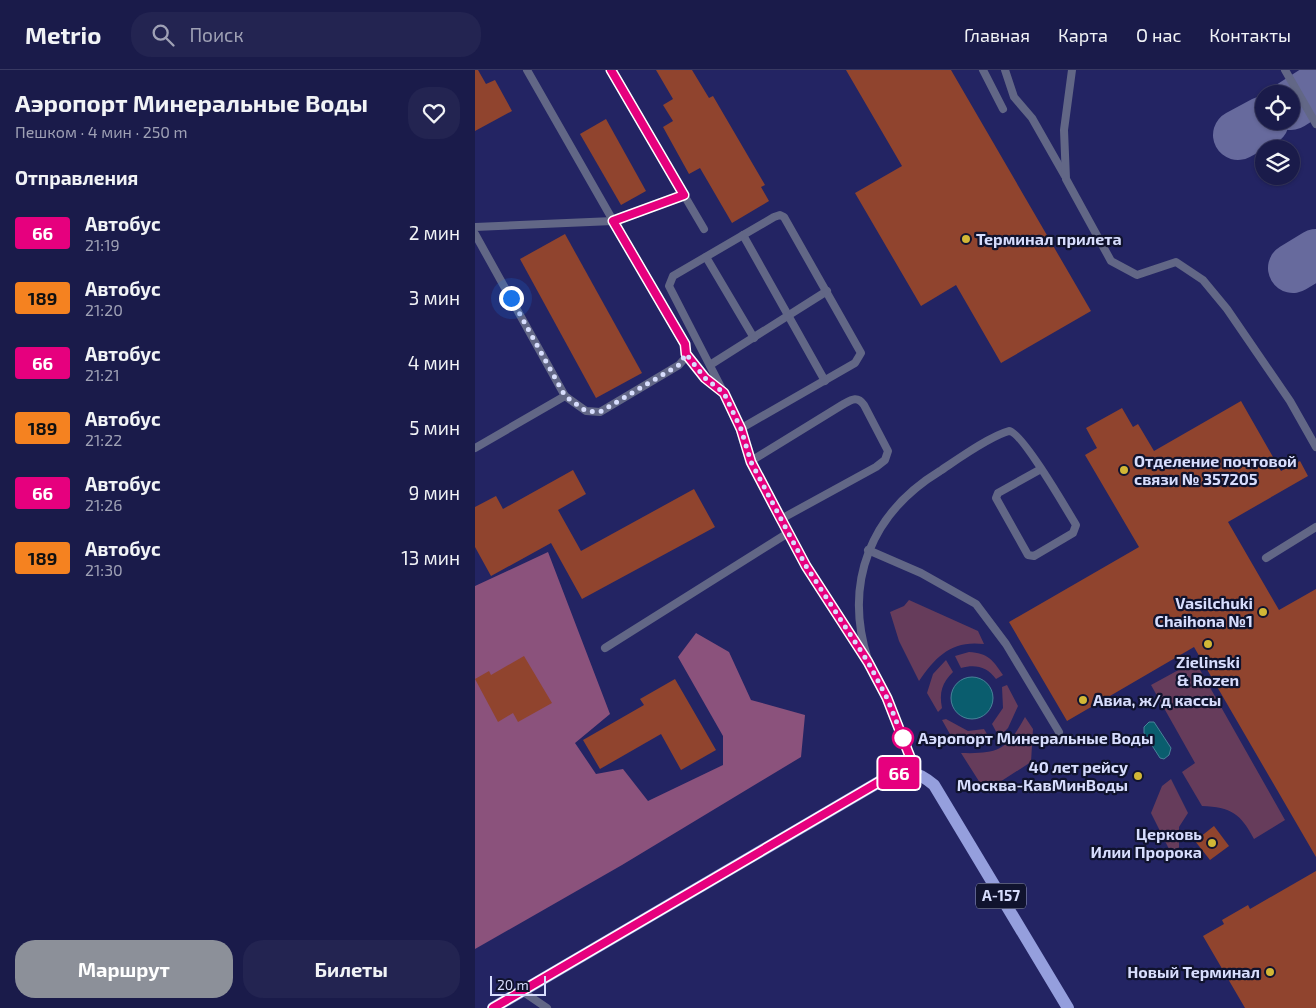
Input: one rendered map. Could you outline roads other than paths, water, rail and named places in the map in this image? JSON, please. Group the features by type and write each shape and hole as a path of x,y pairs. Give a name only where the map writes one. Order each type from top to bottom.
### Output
{"main road":[{"path":"493,1008 884,779 904,772 916,772"},
{"name":"А-157","path":"916,772 934,785 1068,1008"}],"lane":[{"path":"527,70 685,344 686,354 705,378 724,393"},
{"path":"611,70 704,229"},
{"path":"983,70 1003,109"},
{"path":"1005,70 1014,98 1032,118 1111,261 1137,275 1176,262 1203,280 1227,309 1262,359 1316,447"},
{"path":"1066,179 1064,130 1072,70"},
{"path":"1285,70 1316,124"},
{"path":"475,227 613,221 684,195"},
{"path":"741,429 855,363 861,353 784,217 780,215 673,276 669,286 724,393 741,429 751,462 781,519 806,566 868,662 887,698 916,772"},
{"path":"475,234 565,396 586,411 600,412 679,365 686,354"},
{"path":"743,235 825,381"},
{"path":"706,257 754,338"},
{"path":"710,365 789,317 827,291"},
{"path":"475,447 565,396"},
{"path":"751,462 854,399 859,400 864,405 888,451 885,460 877,467 781,519"},
{"path":"868,662 862,636 858,591 868,550 895,506 927,479 1005,432 1016,433 1041,469 1077,527 1073,533 1032,556 1026,552 996,500 996,496 1041,469"},
{"path":"1266,558 1316,527"},
{"path":"605,648 789,533"},
{"path":"868,550 921,573 976,604 1006,644 1059,732"},
{"path":"522,991 547,1008"}],"water":[{"path":"976,677 984,680 990,686 993,698 990,710 984,716 968,719 960,716 954,710 951,694 954,686 960,680"},
{"path":"1149,722 1154,722 1171,748 1169,755 1164,759 1160,758 1144,733 1144,727"}],"place":[{"name":"Терминал прилета","path":"966,239"},
{"name":"Отделение почтовой связи № 357205","path":"1124,470"},
{"name":"Vasilchuki Chaihona №1","path":"1263,612"},
{"name":"Zielinski & Rozen","path":"1208,644"},
{"name":"Авиа, ж/д кассы","path":"1083,700"},
{"name":"Аэропорт Минеральные Воды","path":"903,738"},
{"name":"40 лет рейсу Москва-КавМинВоды","path":"1138,776"},
{"name":"Церковь Илии Пророка","path":"1212,843"},
{"name":"Новый Терминал","path":"1270,972"}]}
